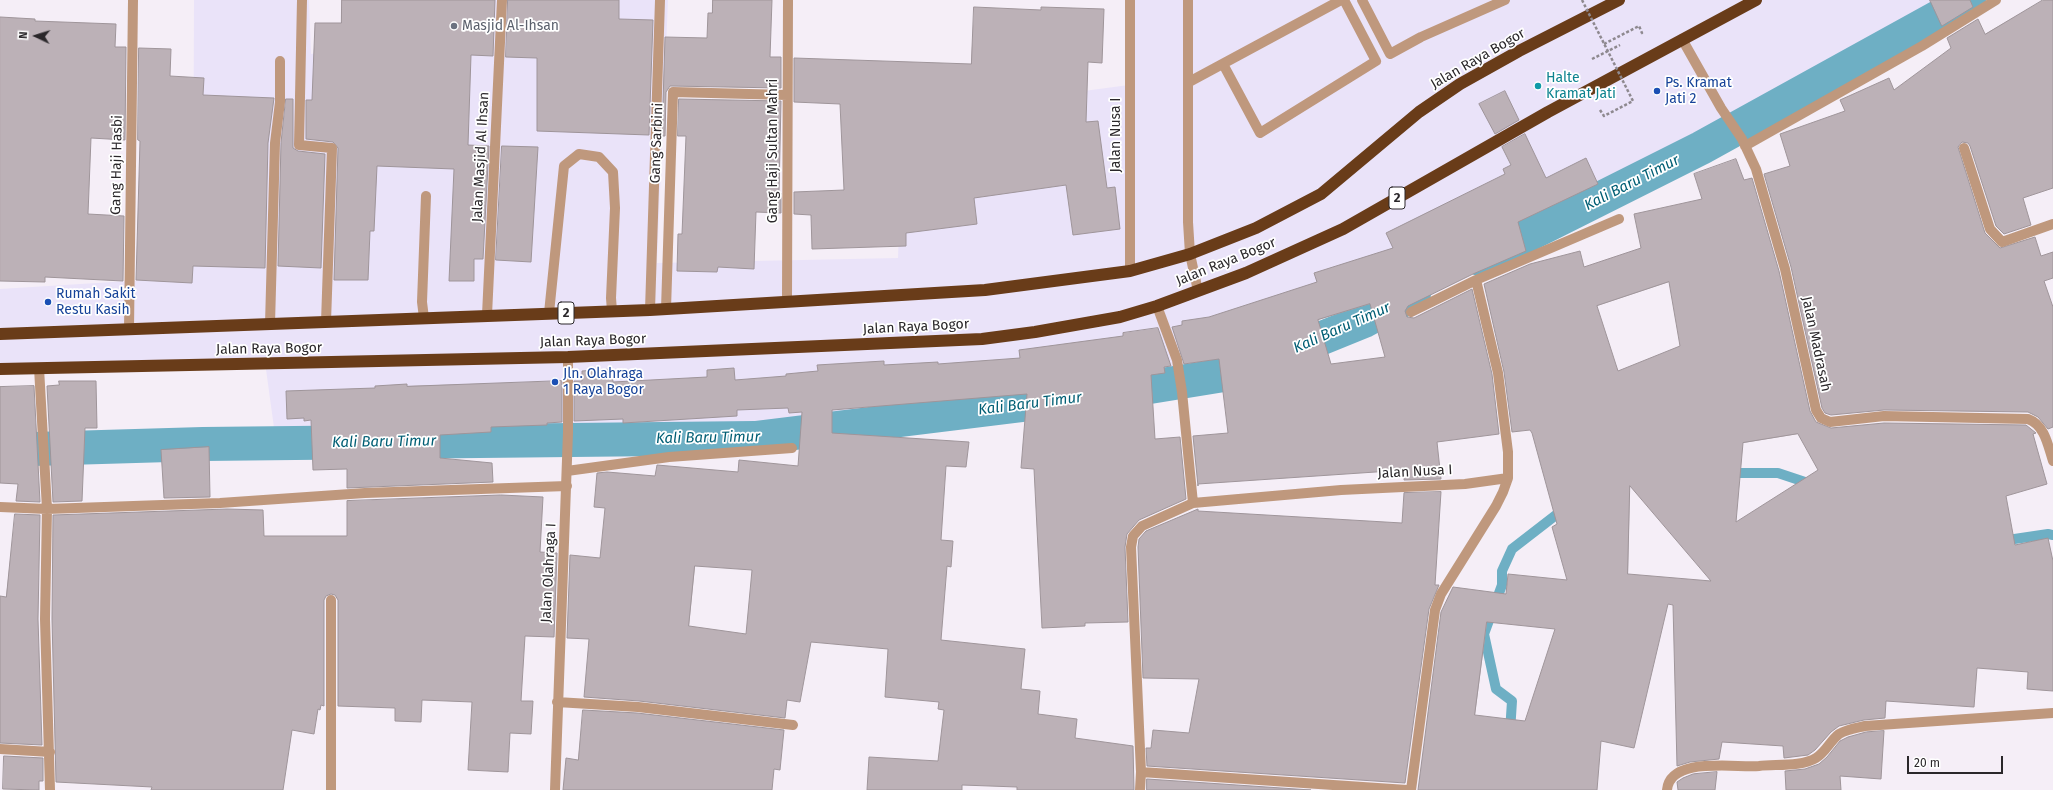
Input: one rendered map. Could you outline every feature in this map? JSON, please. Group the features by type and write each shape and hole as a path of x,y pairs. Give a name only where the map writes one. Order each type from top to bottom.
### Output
{"highway":[{"name":"Jalan Raya Bogor","path":"0,334 650,310 985,290 1130,271 1190,254 1256,228 1321,194 1419,112 1460,84 1519,51 1620,0"},
{"name":"Jalan Raya Bogor","path":"0,369 568,357 982,339 1076,326 1120,317 1157,306 1246,273 1343,229 1548,112 1756,0"}],"street":[{"name":"Gang Haji Hasbi","path":"129,330 133,0"},
{"path":"302,0 299,145 332,148 326,322"},
{"name":"Jalan Masjid Al Ihsan","path":"487,315 502,0"},
{"path":"650,310 660,0"},
{"name":"Gang Haji Sultan Mahri","path":"787,302 788,0"},
{"name":"Jalan Nusa I","path":"1130,0 1130,271"},
{"path":"1188,0 1188,222 1190,254 1198,290"},
{"path":"1189,82 1341,0"},
{"path":"1224,64 1260,134 1376,61 1344,0"},
{"path":"1362,0 1390,54 1421,37 1505,0"},
{"path":"1744,143 1922,46 1996,0"},
{"name":"Jalan Madrasah","path":"1682,39 1721,108 1744,143 1756,169 1785,269 1816,410 1821,418 1830,422 1884,416 2028,420 2035,422 2043,432 2053,461"},
{"path":"270,324 274,143 280,102 280,61"},
{"name":"Gang Sarbini","path":"666,309 673,92 787,95"},
{"path":"1964,148 1990,229 2002,242 2053,224"},
{"path":"548,313 564,166 579,154 599,157 613,172 616,208 611,298 612,311"},
{"path":"424,318 422,302 426,196"},
{"path":"1411,312 1476,280 1619,219"},
{"path":"1411,790 1436,610 1441,594 1496,506 1508,478 1508,452 1498,373 1476,280"},
{"path":"1157,306 1177,360 1182,392 1193,503"},
{"name":"Jalan Olahraga I","path":"555,790 557,702 567,486 568,357"},
{"path":"39,368 47,510 45,619 50,790"},
{"path":"567,468 669,456 792,448"},
{"name":"Jalan Nusa I","path":"1140,790 1141,772 1131,547 1133,536 1142,526 1193,503 1341,490 1465,484 1508,478"},
{"path":"0,507 47,510 220,503 365,493 567,486"},
{"path":"331,600 331,790"},
{"path":"557,702 638,707 793,725"},
{"path":"1667,790 1670,780 1675,774 1694,766 1754,766 1803,762 1815,759 1823,753 1838,735 1847,730 1865,726 2053,713"},
{"path":"0,749 50,752"},
{"path":"1141,772 1407,790"}],"path":[{"path":"1582,0 1634,101"},
{"path":"1604,44 1639,26 1642,33 1636,37"},
{"path":"1592,59 1623,43"}],"shaded area":[{"path":"194,0 309,0 311,54 391,42 394,0 668,0 657,263 898,258 903,115 1129,85 1130,0 1981,0 1157,396 441,449 278,457 265,362 0,373 0,289 193,277"}],"building":[{"path":"342,0 495,0 493,56 471,55 468,145 489,146 483,259 474,259 474,281 449,281 454,169 377,166 374,231 370,231 368,280 334,280 338,148 333,142 306,139 306,100 312,100 315,23 341,23"},
{"path":"508,0 619,0 619,19 653,20 649,135 537,131 537,58 506,57"},
{"path":"713,0 772,0 770,57 781,57 781,88 670,86 666,92 665,136 662,136 665,37 707,38 708,13 712,13"},
{"path":"1930,0 1970,0 1973,7 1942,26"},
{"path":"2043,0 2053,0 2053,188 2023,198 2031,225 2004,234 1996,226 1970,146 1968,143 1962,142 1958,147 1985,233 2000,248 2035,237 2041,256 2053,252 2053,278 2044,281 2053,307 2053,427 2048,429 2038,417 2028,412 1884,410 1831,415 1825,413 1822,408 1791,267 1764,174 1790,166 1780,134 1845,111 1840,100 1889,78 1894,90 1951,48 1947,38 1978,19 1985,34"},
{"path":"974,7 1041,10 1041,7 1104,9 1102,63 1088,62 1086,122 1098,121 1107,188 1115,187 1120,229 1073,235 1066,185 974,198 977,224 906,233 906,246 812,249 811,215 794,214 794,192 844,190 840,104 794,102 794,58 971,64"},
{"path":"0,17 35,19 35,21 116,24 115,47 126,47 125,140 91,138 88,214 124,216 123,281 45,277 45,282 0,281"},
{"path":"139,48 171,49 170,76 204,78 203,95 274,98 268,143 265,268 193,266 192,283 136,280 140,141 138,140"},
{"path":"1505,91 1519,120 1495,134 1479,104"},
{"path":"286,99 293,99 293,148 298,151 325,154 321,268 278,266 281,143"},
{"path":"679,99 781,101 779,193 781,193 781,213 756,212 754,269 718,267 717,272 677,271 678,234 682,234 686,136 678,136"},
{"path":"1525,134 1546,178 1586,158 1598,184 1518,222 1526,251 1473,274 1408,306 1405,311 1407,317 1414,318 1472,289 1492,374 1499,434 1437,442 1441,479 1404,480 1405,470 1198,484 1198,486 1193,436 1228,433 1219,359 1184,364 1172,327 1182,325 1182,321 1209,317 1317,282 1314,273 1393,248 1386,233 1505,174 1503,169 1511,165 1502,147","holes":["1370,304 1385,357 1331,364 1318,320"]},
{"path":"502,146 538,147 531,262 496,260"},
{"path":"1736,159 1744,180 1752,178 1779,271 1810,411 1816,422 1831,428 1884,423 2026,425 2036,433 2033,434 2047,484 2006,496 2015,545 2048,538 2053,561 2053,691 2027,689 2028,672 1977,668 1974,707 1886,701 1885,718 1864,720 1839,726 1808,755 1784,758 1783,746 1722,742 1719,759 1690,762 1677,766 1673,605 1668,604 1634,748 1601,741 1597,790 1418,790 1441,612 1453,587 1506,594 1508,574 1567,580 1552,527 1557,524 1532,433 1530,430 1512,432 1504,372 1484,284 1530,264 1580,251 1584,267 1641,248 1634,214 1702,199 1694,174","holes":["1669,282 1680,346 1618,371 1597,306","1798,434 1818,470 1736,522 1743,443","1630,486 1711,581 1628,574","1487,622 1555,629 1525,721 1475,715"]},
{"path":"1158,328 1171,366 1164,367 1165,373 1151,375 1155,439 1180,437 1186,499 1139,520 1127,534 1125,547 1128,622 1085,623 1085,626 1042,628 1034,469 1021,468 1027,394 832,410 832,433 969,442 966,467 946,466 941,540 953,541 951,567 947,566 941,640 1025,649 1021,689 1040,691 1038,714 1077,719 1075,738 1133,746 1134,790 1017,790 1017,787 962,785 962,790 867,790 869,757 938,761 944,710 938,709 939,702 885,697 888,649 811,642 800,702 787,700 785,718 639,701 584,697 589,639 567,638 570,555 600,558 605,508 594,507 597,473 607,472 655,476 657,465 738,472 739,460 798,466 802,412 789,413 788,408 737,410 737,416 623,423 623,419 574,421 574,381 582,381 582,371 612,369 613,382 707,377 707,370 734,368 735,380 786,376 786,374 818,371 817,365 884,361 884,365 938,362 938,364 1020,358 1019,350 1123,336 1123,333","holes":["695,566 752,570 746,634 689,626"]},
{"path":"59,381 96,381 97,428 85,428 82,501 53,502 47,386 59,385"},
{"path":"562,381 562,422 547,423 547,425 491,427 491,432 440,435 440,458 492,463 493,482 347,488 347,469 313,470 311,420 304,421 304,418 287,419 286,391 375,388 375,386 407,384 407,386"},
{"path":"34,386 40,502 16,501 18,484 0,483 0,387"},
{"path":"209,447 210,497 164,498 161,450"},
{"path":"1441,492 1435,585 1439,585 1429,609 1405,783 1147,766 1146,748 1151,748 1153,730 1189,733 1199,679 1143,678 1138,547 1139,539 1146,531 1198,509 1198,511 1402,523 1404,493"},
{"path":"501,495 543,497 540,552 557,553 554,637 525,636 521,701 533,701 531,734 510,733 508,772 468,770 472,702 422,700 421,722 395,721 395,708 338,706 338,600 335,595 331,594 326,596 324,600 324,706 321,705 320,710 318,709 314,734 292,730 283,790 151,790 152,787 56,782 52,619 53,515 227,509 263,510 264,536 347,536 347,501"},
{"path":"15,514 40,515 38,619 42,745 0,743 0,596 6,597"},
{"path":"583,710 637,713 784,730 780,770 774,769 772,790 563,790 566,758 578,760"},
{"path":"1884,731 1881,779 1840,776 1841,790 1786,790 1785,771 1805,769 1819,764 1840,741 1848,737 1866,732"},
{"path":"4,756 43,758 43,781 39,781 39,790 3,789"},
{"path":"1717,772 1715,790 1678,790 1677,782 1683,778 1693,774"},
{"path":"1147,779 1311,790 1147,790"}],"waterway":[{"name":"Kali Baru Timur","path":"1480,259 1701,148 1969,0"},
{"name":"Kali Baru Timur","path":"0,450 203,444 755,438 1088,397 1236,373 1364,321 1414,294"},
{"path":"1728,473 1778,473 1811,484 1813,487"},
{"path":"1510,732 1512,701 1496,689 1484,634 1502,585 1502,571 1512,549 1565,508"},
{"path":"2001,541 2048,534 2053,535"}],"place":[{"name":"Masjid Al-Ihsan","path":"454,26"},
{"name":"Halte Kramat Jati","path":"1538,86"},
{"name":"Ps. Kramat Jati 2","path":"1657,91"},
{"name":"Rumah Sakit Restu Kasih","path":"48,302"},
{"name":"Jln. Olahraga 1 Raya Bogor","path":"555,382"}]}
